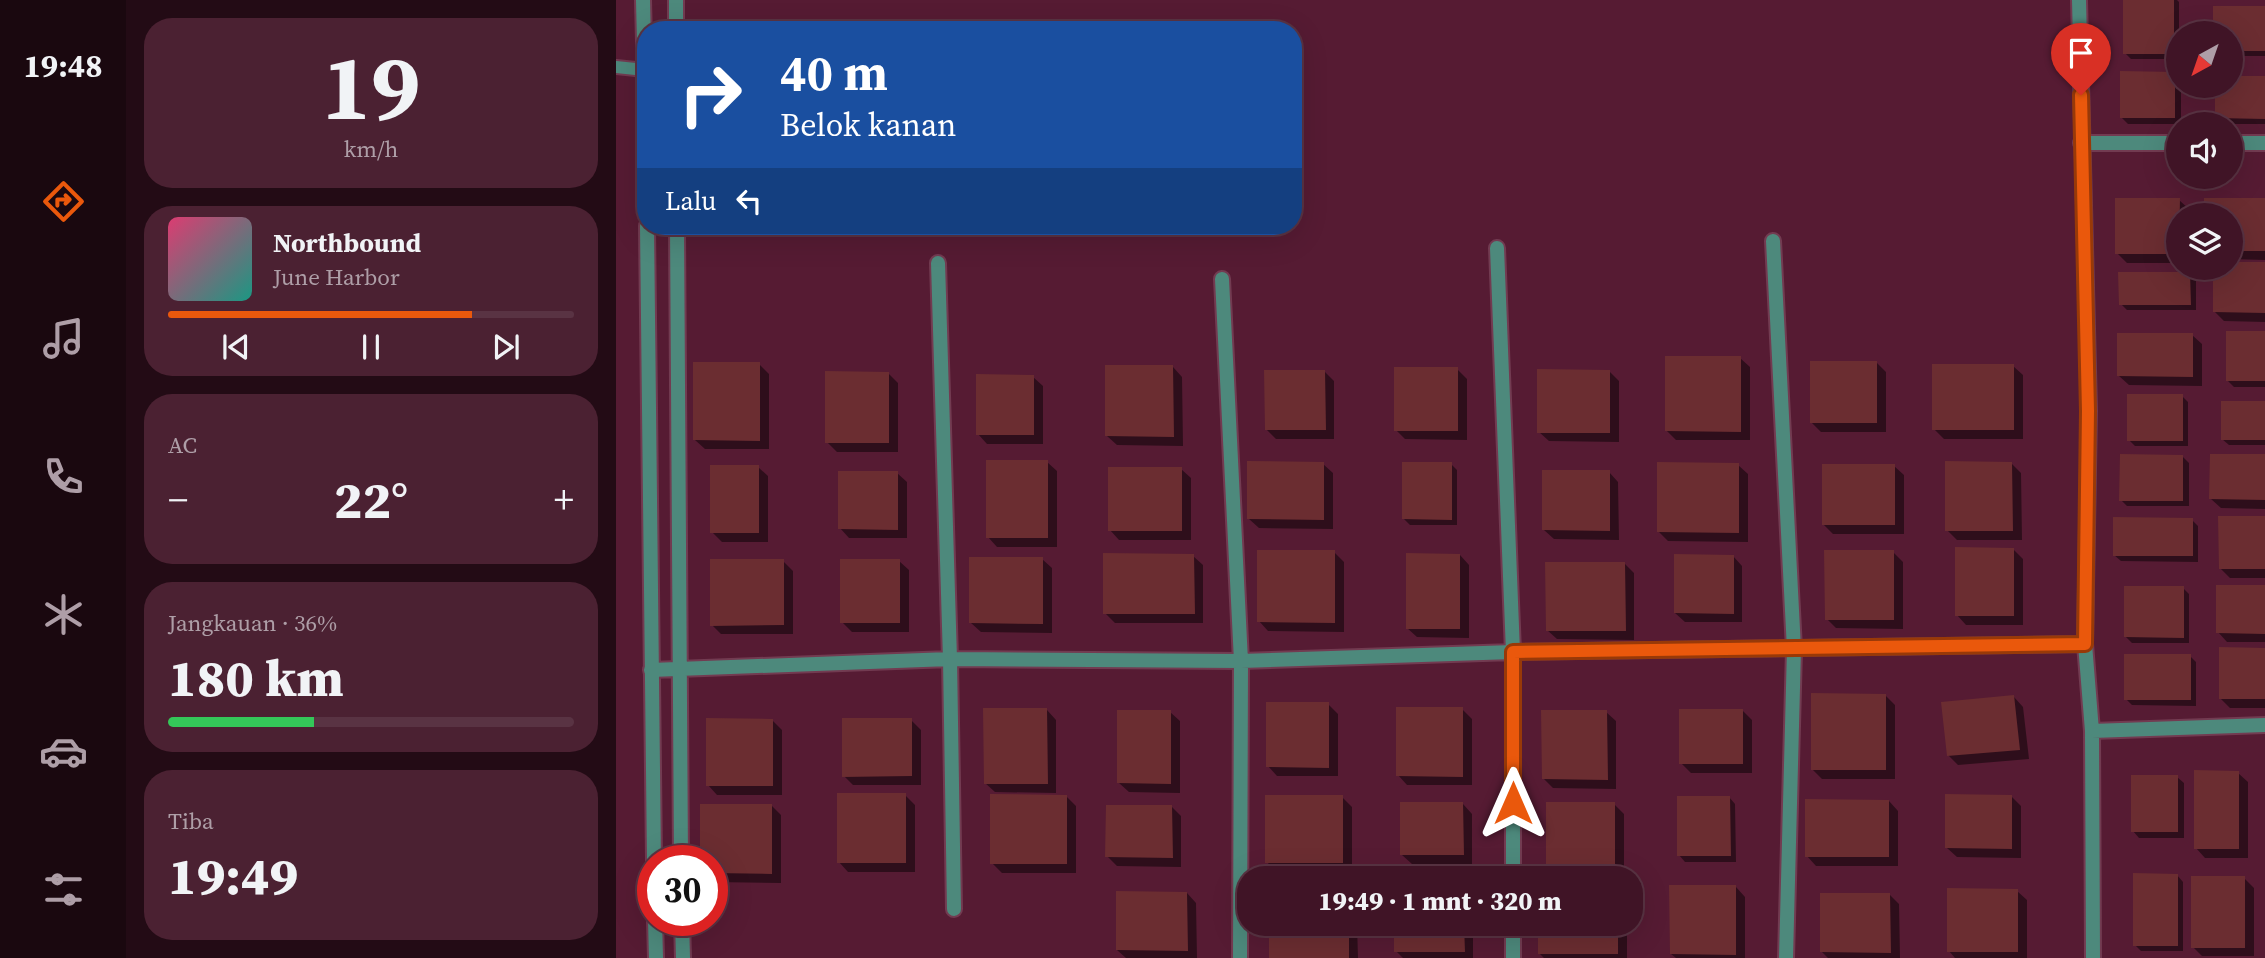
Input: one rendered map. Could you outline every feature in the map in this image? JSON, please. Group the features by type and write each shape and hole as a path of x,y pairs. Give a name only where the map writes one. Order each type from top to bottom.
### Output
{"street":[{"path":"643,0 644,21"},
{"path":"676,0 676,21"},
{"path":"2079,0 2088,411 2085,644 2092,731 2093,958"},
{"path":"2081,143 2166,143"},
{"path":"2243,143 2265,143"},
{"path":"647,235 654,845"},
{"path":"677,235 681,845"},
{"path":"1773,241 1794,649 1786,958"},
{"path":"1497,248 1513,652 1513,866"},
{"path":"939,263 954,909"},
{"path":"1222,279 1241,661 1240,958"},
{"path":"651,670 950,659 1241,661 1513,652 2085,644"},
{"path":"2092,731 2265,725"},
{"path":"655,936 656,958"},
{"path":"682,936 683,958"},
{"path":"1513,936 1513,958"}],"lane":[{"path":"616,67 637,69"}],"building":[{"path":"2123,0 2174,0 2174,21 2166,21 2166,54 2123,54"},
{"path":"2213,6 2265,6 2265,51 2244,51 2244,21 2213,21"},
{"path":"2120,71 2166,72 2166,98 2175,98 2175,112 2166,112 2166,118 2120,118"},
{"path":"2244,76 2265,76 2265,119 2243,119 2243,112 2215,112 2215,98 2244,98"},
{"path":"2115,198 2180,198 2180,203 2166,203 2166,254 2115,254"},
{"path":"2204,198 2265,198 2265,251 2243,251 2243,203 2204,203"},
{"path":"2243,262 2265,262 2265,313 2213,312 2213,280 2243,280"},
{"path":"2118,272 2166,272 2166,280 2190,280 2191,305 2119,305"},
{"path":"2226,331 2265,331 2265,381 2226,381"},
{"path":"2117,333 2193,333 2193,377 2117,376"},
{"path":"1665,356 1741,356 1741,432 1665,431"},
{"path":"1810,361 1877,361 1877,423 1810,423"},
{"path":"693,362 760,362 760,441 693,440"},
{"path":"1932,364 2014,364 2014,430 1932,430"},
{"path":"1105,365 1173,365 1174,437 1105,436"},
{"path":"1394,367 1458,367 1458,431 1394,431"},
{"path":"1537,369 1610,370 1610,433 1537,433"},
{"path":"1264,370 1325,370 1326,430 1265,430"},
{"path":"825,371 889,372 889,443 825,443"},
{"path":"976,374 1034,375 1034,435 976,435"},
{"path":"2127,394 2183,394 2183,441 2127,441"},
{"path":"2221,401 2265,401 2265,440 2221,440"},
{"path":"2120,454 2183,455 2183,501 2119,501"},
{"path":"2210,454 2265,454 2265,500 2209,499"},
{"path":"986,460 1048,460 1048,538 986,538"},
{"path":"1247,461 1324,462 1324,520 1247,519"},
{"path":"1945,461 2012,462 2013,531 1945,531"},
{"path":"1402,462 1452,462 1452,520 1402,519"},
{"path":"1657,462 1739,463 1739,533 1657,532"},
{"path":"1822,464 1895,464 1895,525 1822,525"},
{"path":"710,465 759,465 759,533 710,533"},
{"path":"1108,467 1182,467 1182,531 1108,531"},
{"path":"1542,470 1610,470 1610,531 1542,530"},
{"path":"838,471 898,471 898,530 838,529"},
{"path":"2218,516 2265,516 2265,569 2219,569"},
{"path":"2113,517 2193,518 2193,556 2113,556"},
{"path":"1955,547 2014,548 2014,616 1955,616"},
{"path":"1257,550 1335,550 1335,623 1257,622"},
{"path":"1824,550 1894,550 1894,620 1825,620"},
{"path":"1103,553 1194,554 1195,614 1103,614"},
{"path":"1406,553 1460,554 1460,629 1406,629"},
{"path":"1674,554 1734,555 1734,614 1674,613"},
{"path":"969,557 1043,557 1043,624 969,623"},
{"path":"710,559 784,559 784,625 710,626"},
{"path":"840,559 900,559 900,623 840,623"},
{"path":"1545,562 1625,562 1626,631 1546,631"},
{"path":"2216,585 2265,585 2265,634 2216,633"},
{"path":"2124,586 2184,586 2184,638 2124,637"},
{"path":"2219,647 2265,648 2265,699 2219,699"},
{"path":"2124,654 2191,654 2191,700 2124,700"},
{"path":"1811,693 1886,694 1886,770 1811,770"},
{"path":"2014,695 2020,750 1947,756 1941,702"},
{"path":"1266,702 1329,702 1329,768 1266,767"},
{"path":"1396,707 1463,707 1463,777 1396,776"},
{"path":"983,708 1047,708 1048,784 984,784"},
{"path":"1679,709 1743,709 1743,764 1679,764"},
{"path":"1117,710 1171,710 1171,784 1117,783"},
{"path":"1541,710 1607,710 1608,780 1542,779"},
{"path":"706,718 773,719 773,786 706,786"},
{"path":"842,718 912,718 912,776 842,777"},
{"path":"2194,770 2239,771 2239,849 2194,849"},
{"path":"2131,775 2178,775 2178,832 2131,832"},
{"path":"837,793 906,793 906,863 837,863"},
{"path":"990,794 1067,795 1067,864 990,864"},
{"path":"1945,794 2012,795 2012,849 1945,848"},
{"path":"1265,795 1343,795 1343,863 1265,863"},
{"path":"1677,796 1730,796 1731,856 1677,856"},
{"path":"1805,799 1889,800 1889,857 1805,857"},
{"path":"1400,802 1463,802 1464,855 1400,855"},
{"path":"1546,802 1615,802 1615,866 1546,866"},
{"path":"700,804 772,804 772,874 728,873 728,845 700,845"},
{"path":"1106,805 1172,805 1173,858 1105,857"},
{"path":"2133,873 2178,874 2178,946 2133,946"},
{"path":"2191,876 2245,876 2245,948 2191,948"},
{"path":"1669,885 1736,885 1736,955 1670,954"},
{"path":"1947,888 2018,889 2018,952 1947,952"},
{"path":"1116,891 1187,892 1188,951 1116,950"},
{"path":"1820,893 1890,893 1891,953 1820,952"},
{"path":"1269,936 1349,936 1349,958 1269,958"},
{"path":"1394,936 1464,936 1465,952 1394,952"},
{"path":"1538,936 1618,936 1618,954 1538,954"}],"route":[{"path":"1513,803 1513,652 2085,644 2088,411 2081,95"}]}
